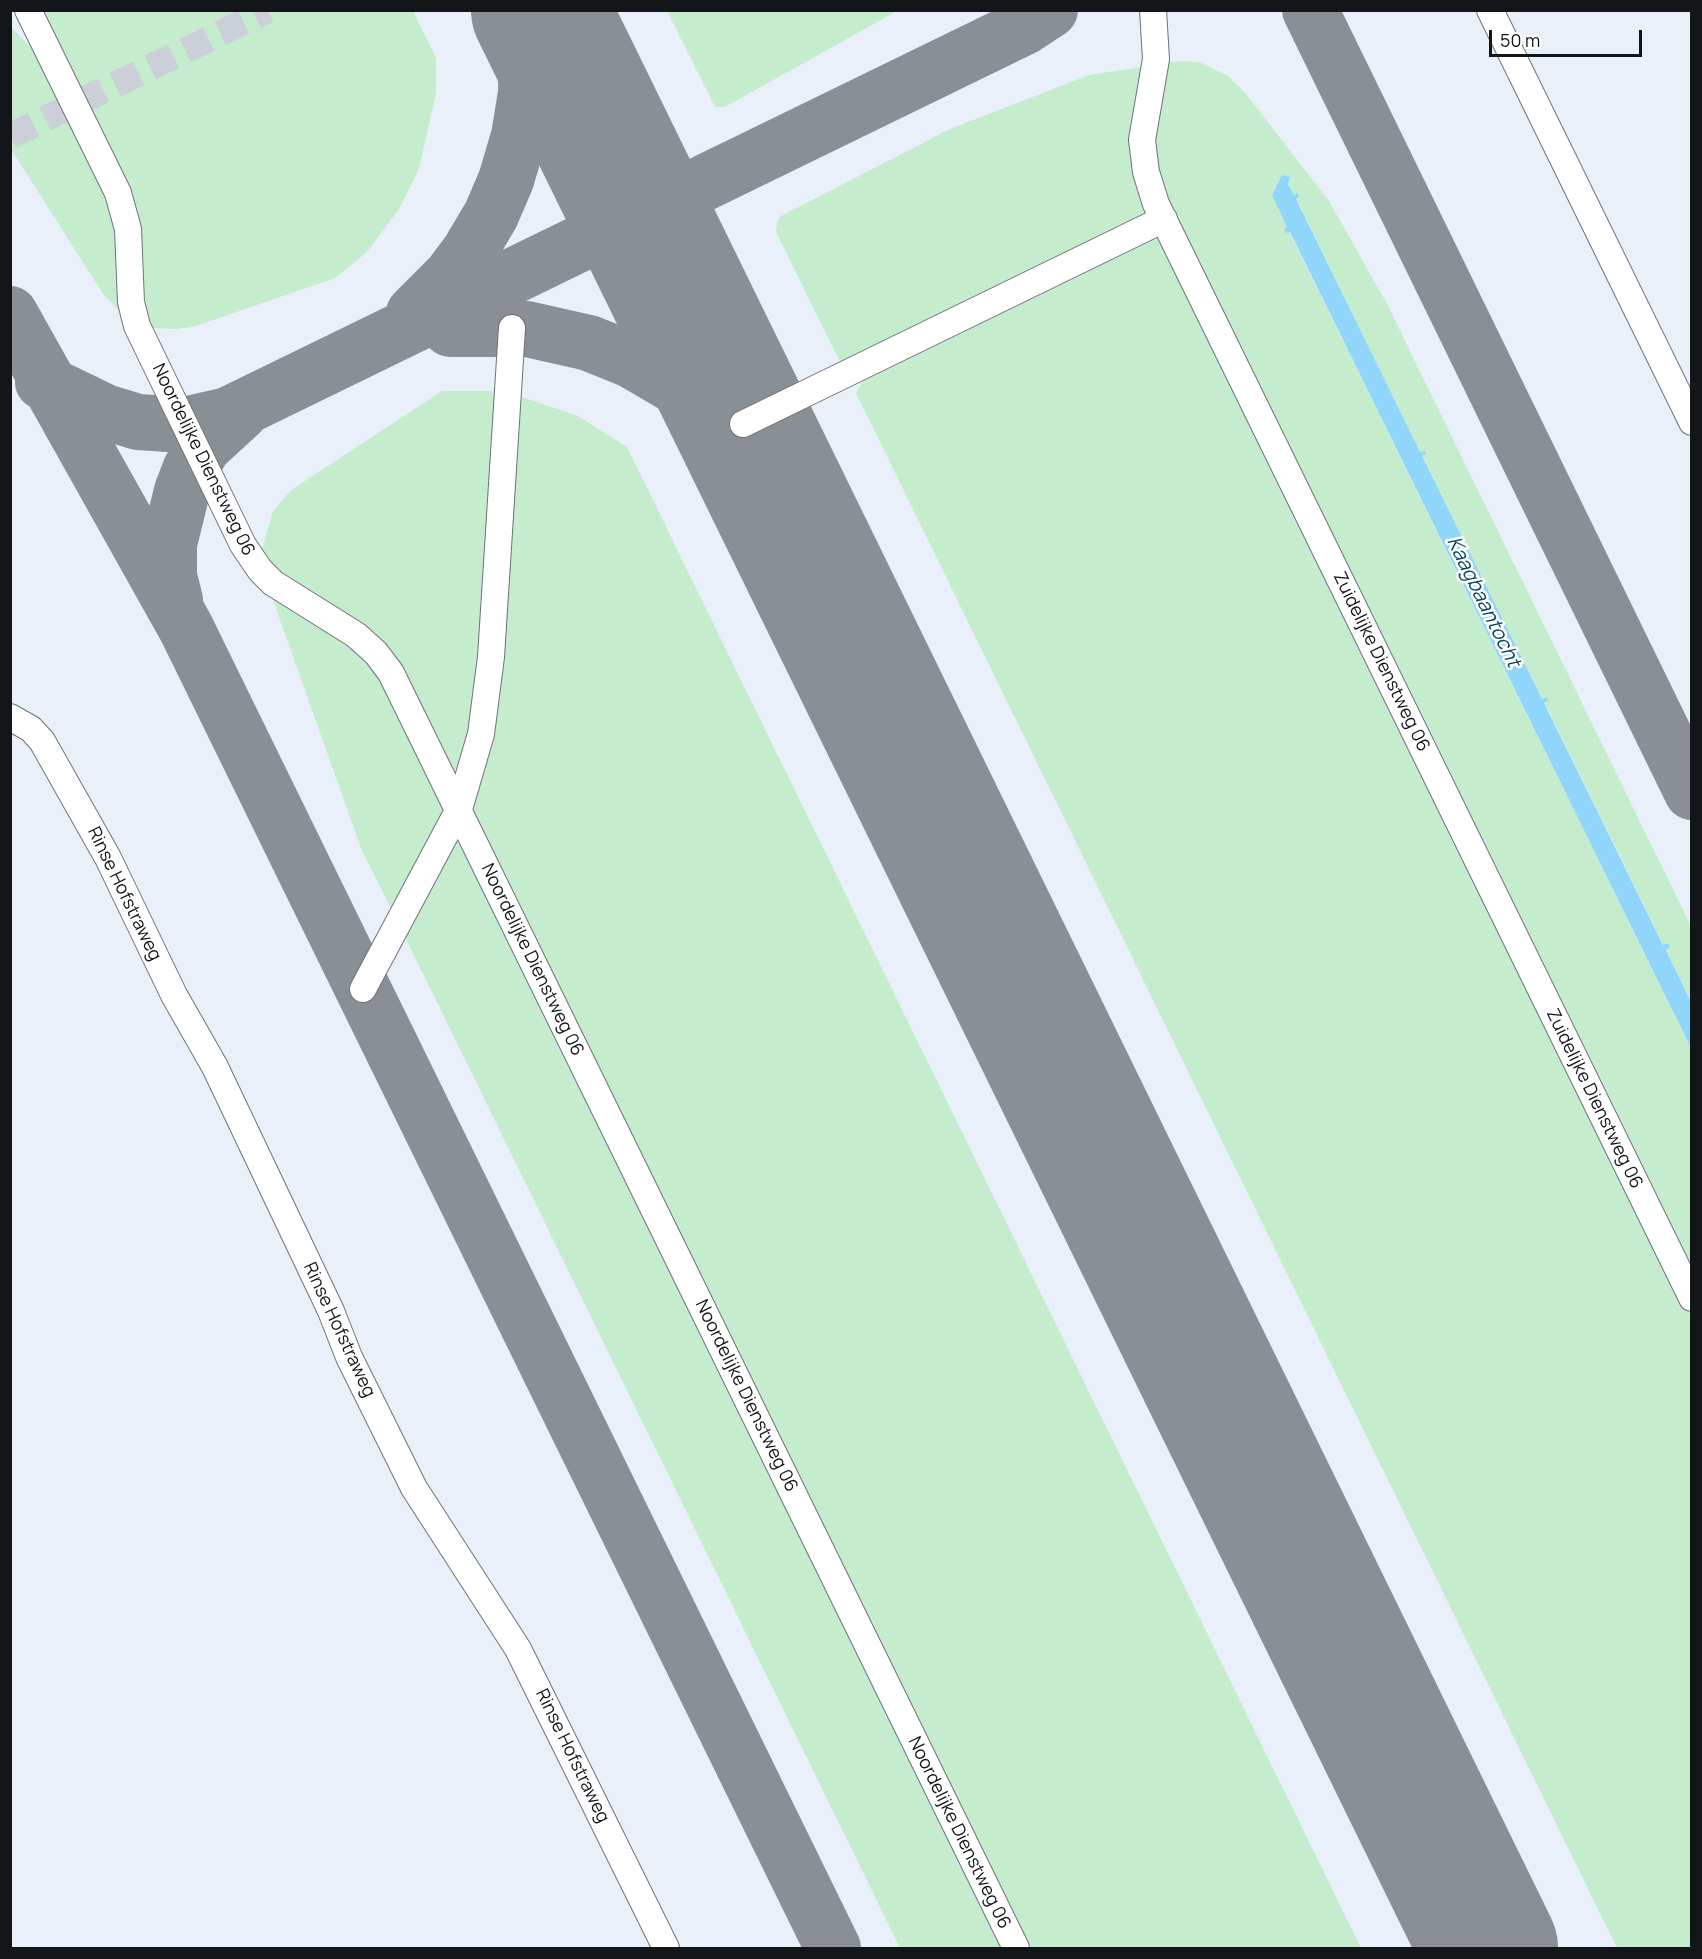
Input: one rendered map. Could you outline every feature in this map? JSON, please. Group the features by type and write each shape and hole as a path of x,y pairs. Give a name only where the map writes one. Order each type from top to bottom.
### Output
{"lane":[{"name":"Noordelijke Dienstweg 06","path":"28,10 118,193 128,229 131,303 137,326 243,545 254,562 273,583 356,635 387,666 1016,1948"},
{"name":"Zuidelijke Dienstweg 06","path":"1153,10 1156,59 1144,116 1143,152 1149,184 1164,219 1692,1298"},
{"path":"1490,10 1692,422"},
{"path":"743,424 1164,219"},
{"path":"363,989 459,809 476,754 488,696 512,328"},
{"name":"Rinse Hofstraweg","path":"10,717 31,729 42,741 108,858 174,995 214,1067 326,1301 349,1357 414,1488 518,1649 666,1948"}],"green space":[{"path":"39,11 413,11 436,58 436,93 419,169 399,209 367,252 335,278 196,326 178,329 146,328 139,265"},
{"path":"667,11 897,11 725,107 715,107"},
{"path":"12,28 43,60 107,190 118,226 124,316 103,294 11,149"},
{"path":"1199,62 1228,76 1246,94 1329,201 1386,302 1691,926 1691,1002 1666,949 1670,947 1668,943 1664,946 1544,702 1548,700 1547,697 1542,699 1422,456 1426,454 1425,451 1420,453 1296,198 1299,197 1294,195 1288,184 1290,177 1280,182 1272,195 1288,228 1286,233 1289,231 1691,1048 1691,1293 1159,191 1151,159 1163,63"},
{"path":"1148,66 1146,216 844,370 776,232 777,222 781,216 950,129 1089,75"},
{"path":"1153,236 1159,238 1169,249 1691,1316 1691,1948 1617,1948 856,393 864,379"},
{"path":"442,391 499,391 481,670 461,770 449,769 414,695 260,556 273,511 291,490"},
{"path":"516,395 578,416 627,447 1361,1948 1024,1948 466,807"},
{"path":"269,589 376,664 445,811 392,910 362,851"},
{"path":"466,841 1008,1948 900,1948 404,935 453,842"}],"water":[{"name":"Kaagbaantocht","path":"1282,175 1290,177 1288,184 1294,195 1297,193 1299,196 1296,199 1420,452 1425,451 1426,454 1422,456 1542,699 1547,697 1548,700 1544,703 1663,945 1668,943 1670,947 1666,950 1691,1002 1691,1048 1290,232 1286,233 1284,229 1287,227 1272,195"}],"taxiway":[{"path":"414,313 451,276 469,252 491,215 506,180 519,136 526,93 527,43 524,10"},
{"path":"43,382 105,412 138,422 184,425 228,415 1024,27 1050,10"},
{"path":"1310,10 1692,792"},
{"path":"10,314 186,628 833,1948"},
{"path":"450,329 527,329 589,343 631,360 674,385 718,422 777,494"},
{"path":"175,600 169,576 169,544 182,491 190,470 203,447 241,412"}],"runway":[{"path":"540,10 1489,1948"}],"tunnel":[{"path":"10,136 268,10"}]}
